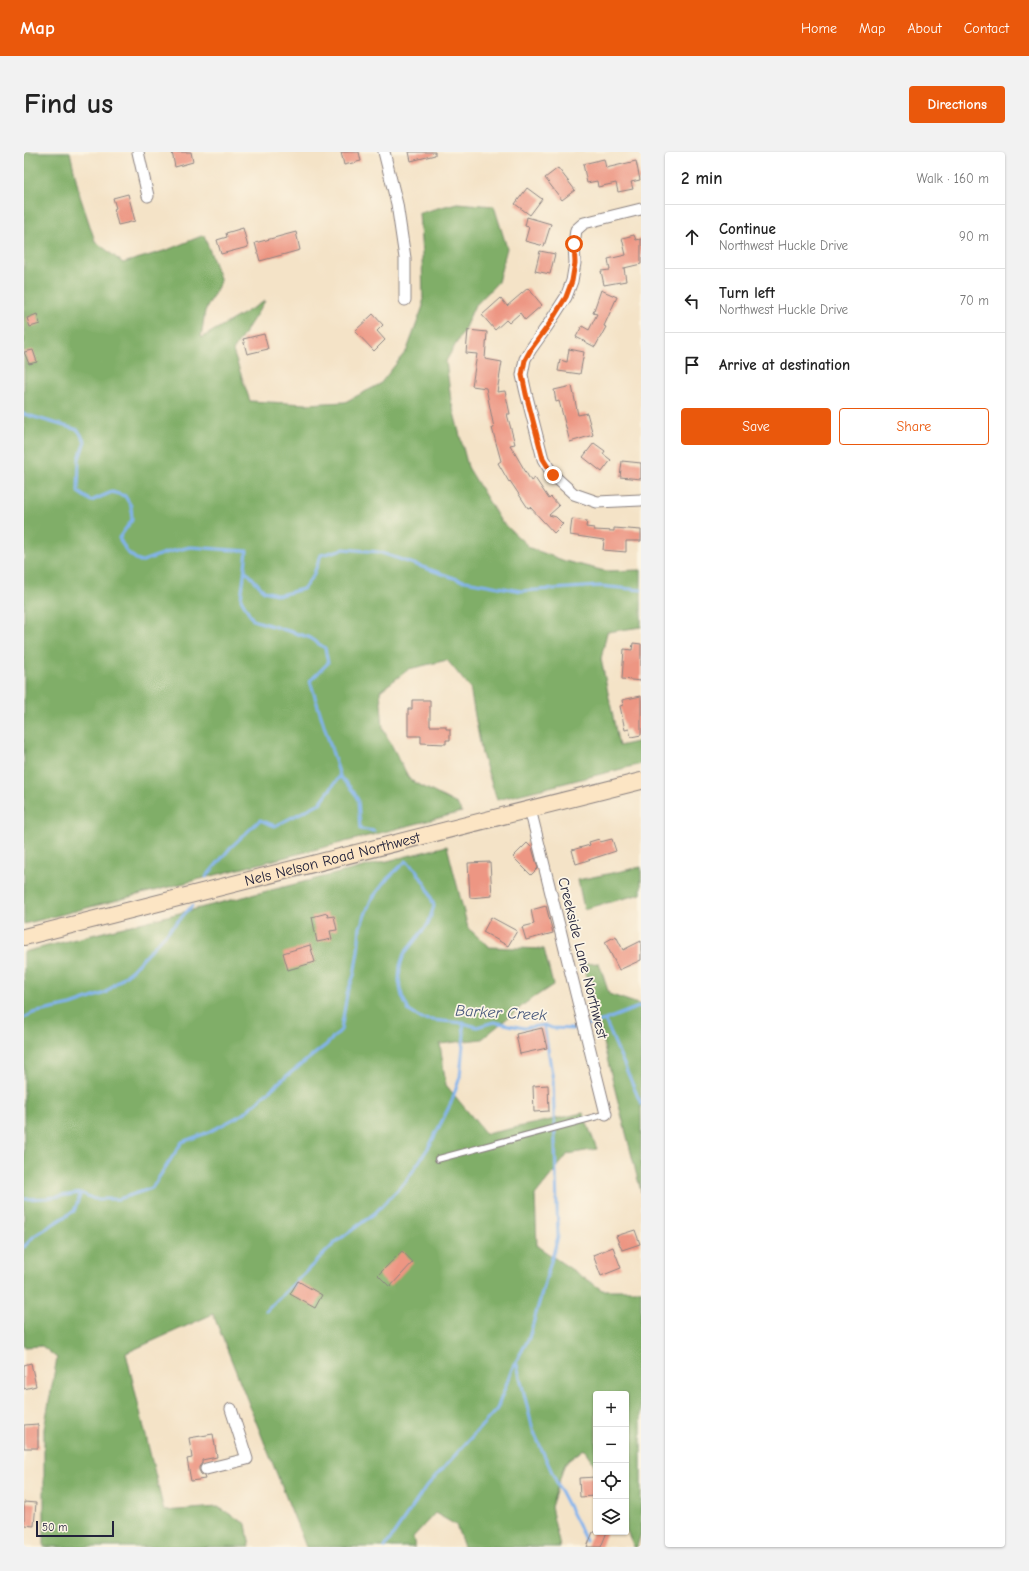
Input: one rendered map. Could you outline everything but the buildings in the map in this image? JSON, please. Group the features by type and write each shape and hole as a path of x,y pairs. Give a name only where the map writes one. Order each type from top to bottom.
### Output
{"street":[{"path":"138,152 148,196"},
{"path":"384,152 397,204 405,258 404,300"},
{"path":"641,209 584,223 576,230 574,244 575,263 572,281 566,297 525,360 522,375 543,459 553,475 574,494 597,502 641,500"},
{"name":"Nels Nelson Road Northwest","path":"24,937 641,781"},
{"name":"Creekside Lane Northwest","path":"530,809 606,1114"},
{"path":"206,1469 247,1459 230,1408"}],"lane":[{"path":"438,1160 606,1114"}],"green space":[{"path":"24,152 70,152 80,196 95,241 123,263 167,250 204,235 221,281 205,311 201,338 265,301 233,351 250,401 306,404 345,402 380,384 407,350 423,306 419,213 457,203 494,206 507,248 498,282 474,307 464,330 446,361 451,401 468,467 500,520 530,548 565,561 605,571 641,570 641,627 607,632 601,659 619,746 641,741 641,764 497,800 482,754 470,688 447,660 409,669 380,691 383,729 410,780 457,804 462,812 24,924"},
{"path":"447,846 468,928 489,947 544,949 553,985 527,1002 482,1039 440,1044 446,1085 486,1134 583,1113 597,1149 568,1154 535,1195 537,1246 602,1290 641,1290 641,1533 637,1547 634,1547 629,1535 629,1391 593,1391 593,1462 584,1449 565,1463 551,1507 560,1547 464,1547 456,1525 435,1513 413,1537 415,1547 306,1547 213,1314 126,1353 164,1511 218,1507 246,1524 250,1547 44,1547 44,1429 57,1358 42,1346 24,1347 24,952"},
{"path":"641,867 641,894 584,909 578,880"},
{"path":"599,963 609,994 641,1005 641,1192 583,964"}],"waterway":[{"name":"Barker Creek","path":"24,414 78,430 85,441 79,459 78,492 91,501 112,492 125,496 131,506 132,520 119,538 127,552 140,562 165,553 190,547 247,551 241,599 253,620 308,637 325,648 328,663 310,681 340,776 353,791 358,800 360,829 374,831"},
{"path":"245,570 264,591 280,595 303,589 313,576 321,555 344,549 379,552 460,580 521,591 600,586 641,590"},
{"path":"206,877 231,847 260,820 275,826 320,803 340,776"},
{"path":"24,1199 47,1198 81,1193 94,1199 119,1199 152,1188 182,1142 209,1132 243,1114 284,1078 326,1045 341,1030 347,994 354,975 360,927 371,900 388,878 406,861 416,870 428,889 434,906 428,924 404,954 400,966 399,981 402,996 409,1011 422,1019 463,1023 477,1027 494,1022 524,1028 544,1025 552,1028 572,1029 605,1020 641,1006"},
{"path":"24,1018 33,1013 71,1005 105,993 132,970 192,906"},
{"path":"605,1020 641,1104"},
{"path":"266,1311 336,1242 375,1213 407,1180 430,1145 451,1103 460,1077 464,1034 463,1023"},
{"path":"385,1547 426,1487 497,1409 512,1369 529,1338 558,1237 553,1080 544,1025"},
{"path":"24,1247 34,1236 74,1211 81,1193"},
{"path":"516,1361 533,1430 560,1490 586,1541"}],"route":[{"path":"553,475 543,459 522,375 525,360 531,349 548,326 566,297 572,281 575,263 574,244"}]}
